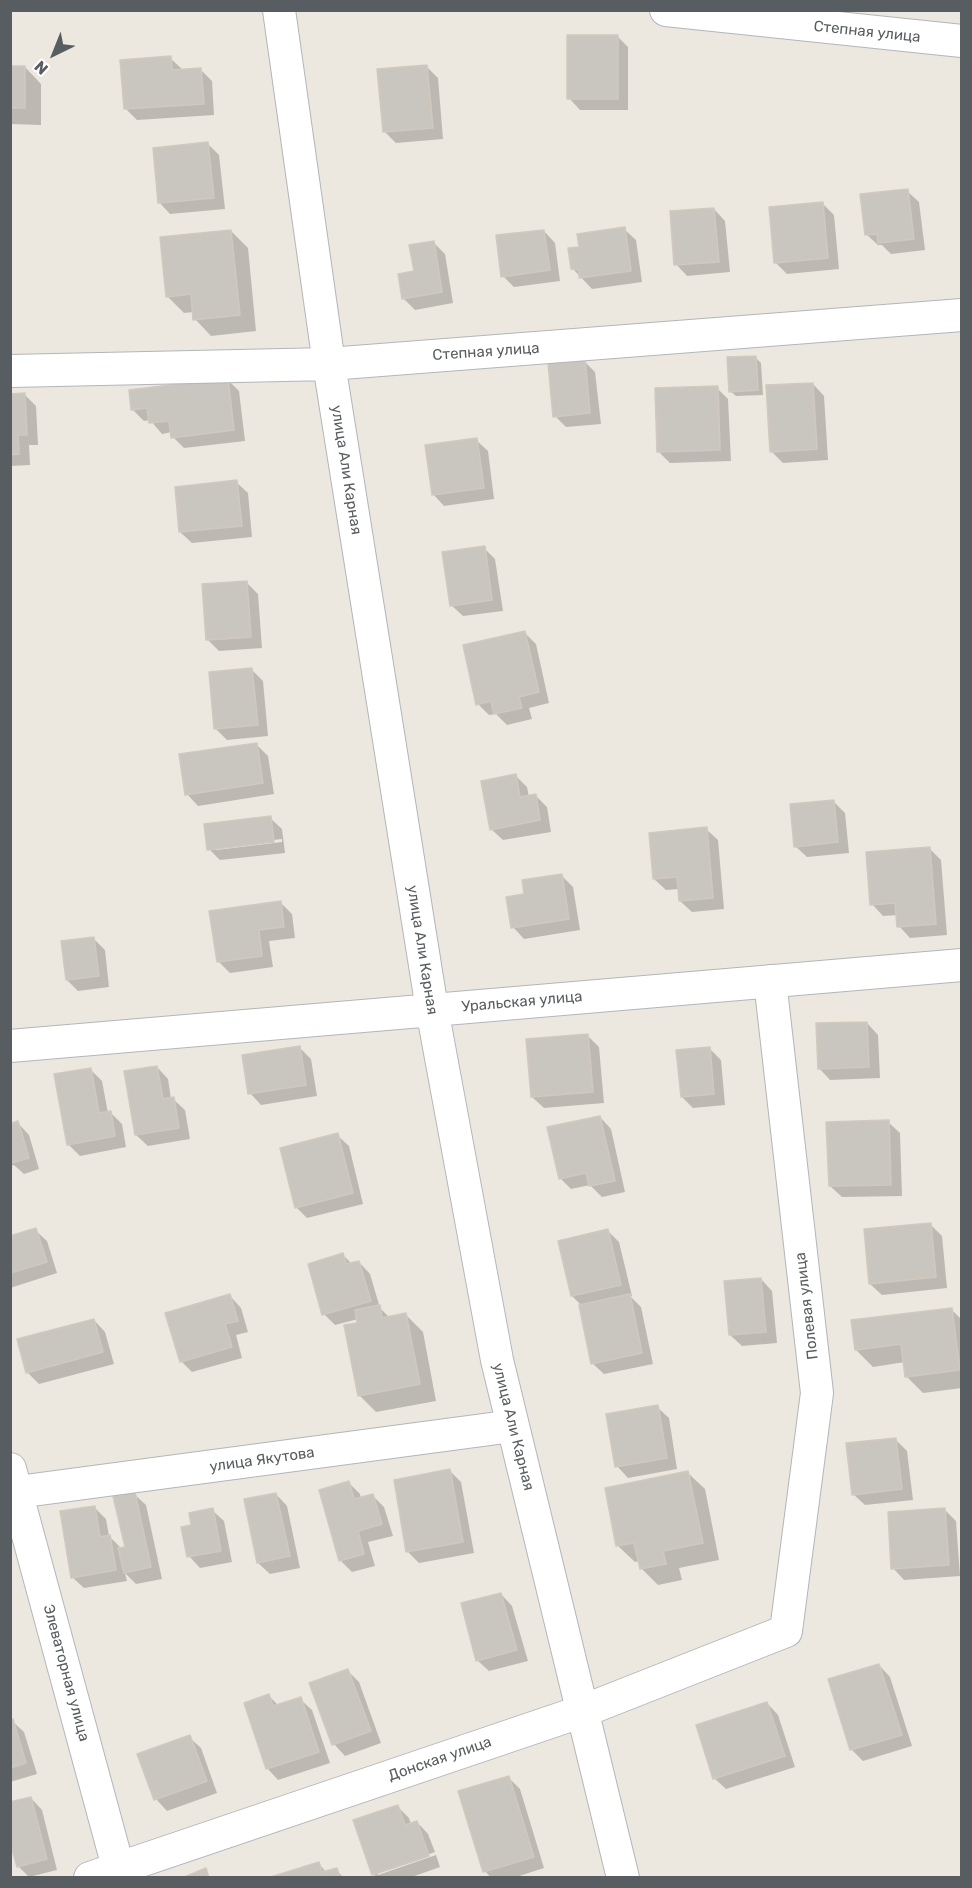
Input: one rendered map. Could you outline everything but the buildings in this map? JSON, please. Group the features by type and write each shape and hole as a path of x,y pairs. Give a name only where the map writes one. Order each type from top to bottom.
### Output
{"street":[{"name":"улица Али Карная","path":"279,10 329,364 432,1009 496,1360 623,1878"},
{"name":"Степная улица","path":"666,10 962,41"},
{"name":"Степная улица","path":"10,371 329,364 962,315"},
{"name":"Уральская улица","path":"10,1046 962,965"},
{"name":"Полевая улица","path":"770,981 817,1393 786,1631"},
{"name":"улица Якутова","path":"13,1485 513,1426"},
{"name":"Элеваторная улица","path":"13,1485 109,1874"},
{"name":"Донская улица","path":"109,1874 583,1711 786,1631"}]}
